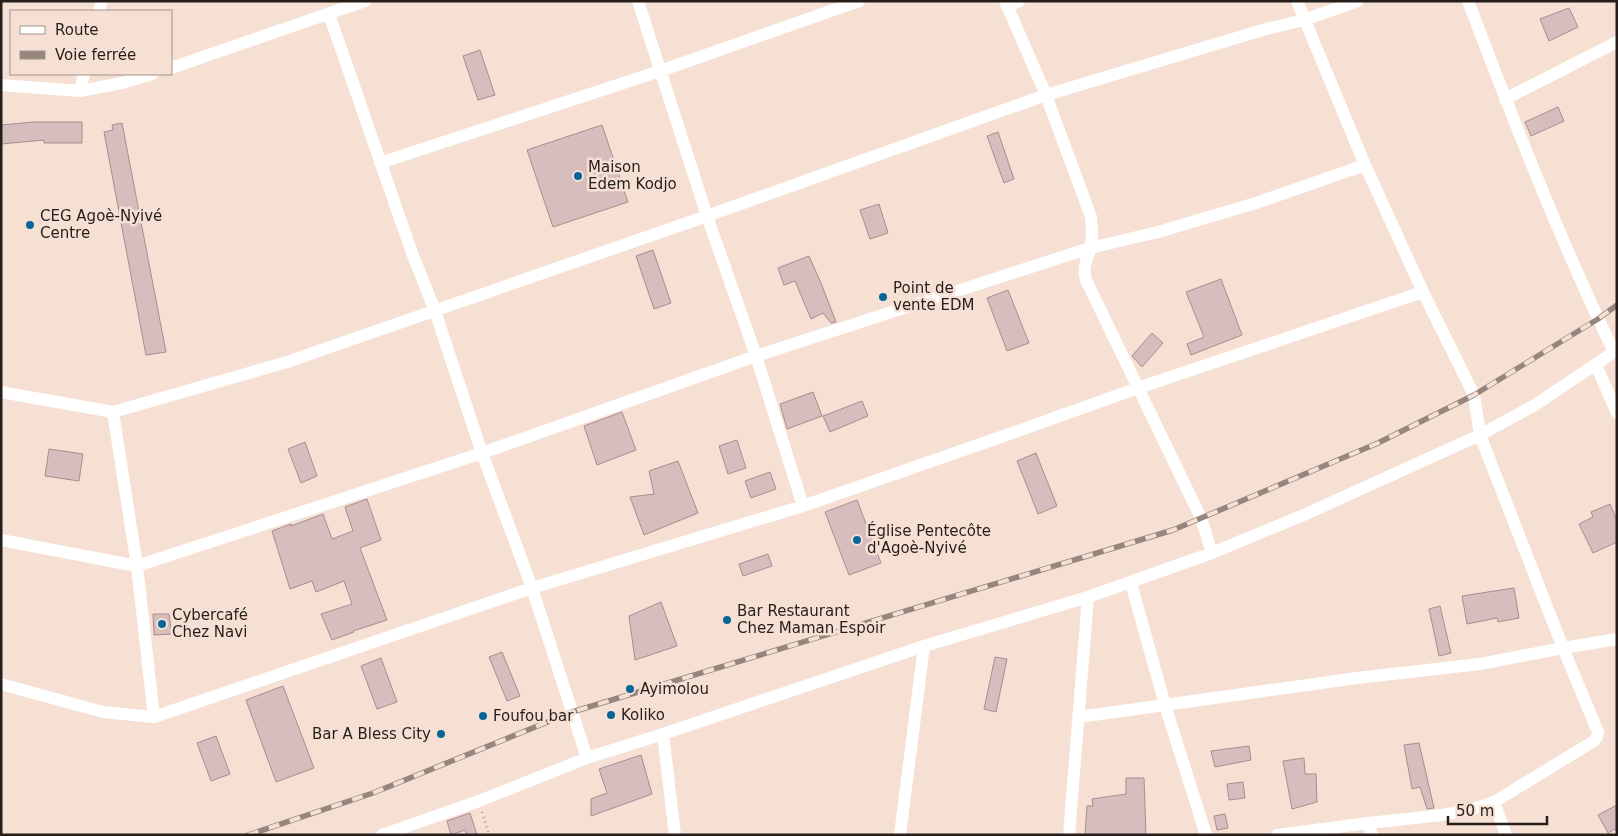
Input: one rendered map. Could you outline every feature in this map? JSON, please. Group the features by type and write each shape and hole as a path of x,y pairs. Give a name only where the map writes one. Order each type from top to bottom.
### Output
{"street":[{"path":"172,68 365,1"},
{"path":"638,1 756,356 803,506"},
{"path":"380,163 660,71 859,1"},
{"path":"1019,1 1006,4 1046,95 1091,217 1092,234 1090,248 1083,270 1086,280 1201,518 1212,553"},
{"path":"1277,835 1368,822 1446,815 1478,808 1494,802 1594,742 1598,732 1562,648 1480,435 1474,395 1423,292 1365,165 1297,1"},
{"path":"1,392 113,412 287,362 708,216 1046,95 1266,29 1304,20 1358,1"},
{"path":"382,835 479,801 588,758 924,646 1088,597 1212,553 1306,514 1480,435 1535,405 1615,351 1594,310 1468,1"},
{"path":"330,14 380,163 435,311 482,453 532,588 588,758"},
{"path":"1506,98 1617,42"},
{"path":"80,91 84,75"},
{"path":"1,85 80,91 122,83 149,75"},
{"path":"1,540 137,566 482,453 756,356 1090,248 1158,232 1238,208 1365,165"},
{"path":"1,684 103,712 154,718 532,588 803,506 1138,388 1423,292"},
{"path":"1596,365 1617,413"},
{"path":"113,412 137,566 154,718"},
{"path":"1131,582 1165,705 1206,835"},
{"path":"1069,835 1088,597"},
{"path":"1079,717 1357,678 1480,664 1617,639"},
{"path":"900,835 924,646"},
{"path":"663,734 676,835"},
{"path":"1494,802 1506,835"},
{"path":"1368,822 1372,835"}],"path":[{"path":"479,801 489,835"}],"building":[{"path":"1569,8 1578,27 1549,41 1540,19"},
{"path":"480,50 495,95 478,100 463,56"},
{"path":"1558,107 1564,121 1531,136 1525,122"},
{"path":"34,122 82,122 82,143 44,143 44,140 1,144 1,125"},
{"path":"122,123 166,352 146,355 104,132 113,130 112,125"},
{"name":"Maison Edem Kodjo","path":"602,125 628,202 553,227 527,150"},
{"path":"998,132 1014,179 1004,183 987,136"},
{"path":"879,204 888,233 870,239 860,210"},
{"path":"653,250 671,303 654,309 636,256"},
{"path":"809,256 836,322 831,323 823,313 811,319 795,281 784,285 778,268"},
{"path":"1221,279 1242,335 1191,355 1187,344 1204,337 1186,292"},
{"path":"1008,290 1029,343 1007,351 987,298"},
{"path":"1152,333 1163,343 1142,367 1132,356"},
{"path":"813,392 822,416 787,429 780,404"},
{"path":"862,401 868,416 830,432 823,416"},
{"path":"622,412 636,450 597,465 584,426"},
{"path":"737,440 746,468 728,474 719,446"},
{"path":"305,442 317,476 301,483 288,449"},
{"path":"49,449 83,454 79,481 45,476"},
{"path":"1036,453 1057,506 1038,514 1017,461"},
{"path":"678,461 698,513 644,535 630,497 654,494 649,471"},
{"path":"770,472 776,489 751,498 745,481"},
{"path":"367,499 381,540 360,548 387,620 332,640 321,614 352,604 344,581 316,592 312,581 290,589 272,531 323,514 332,539 353,531 345,507"},
{"path":"857,500 881,563 849,575 825,512"},
{"path":"1610,504 1617,521 1617,542 1593,553 1579,524 1593,517 1591,512"},
{"path":"768,554 772,566 743,576 739,564"},
{"path":"1514,588 1519,618 1498,622 1497,618 1467,624 1462,596"},
{"path":"661,602 677,646 635,660 629,616"},
{"path":"1440,606 1451,653 1439,656 1429,609"},
{"name":"Cybercafé Chez Navi","path":"153,614 169,614 172,634 154,635"},
{"path":"502,652 520,696 507,701 489,657"},
{"path":"995,657 1007,659 996,712 984,709"},
{"path":"381,658 397,702 377,709 361,666"},
{"path":"283,686 314,768 276,782 246,700"},
{"path":"216,736 230,774 211,781 197,743"},
{"path":"1419,743 1434,808 1427,809 1420,787 1412,789 1404,745"},
{"path":"1249,746 1251,760 1215,767 1211,751"},
{"path":"641,755 652,794 591,816 591,799 607,793 599,769"},
{"path":"1304,758 1305,774 1316,774 1317,802 1292,809 1283,761"},
{"path":"1126,778 1144,778 1146,835 1085,835 1087,806 1093,806 1092,799 1126,794"},
{"path":"1243,782 1245,798 1229,800 1227,784"},
{"path":"1617,805 1617,828 1608,833 1598,815"},
{"path":"470,813 477,835 467,835 465,830 451,835 447,821"},
{"path":"1225,814 1228,828 1217,830 1214,816"}],"railway":[{"path":"248,835 373,793 572,712 1173,530 1378,443 1474,395 1598,319 1617,305"}],"place":[{"name":"Maison Edem Kodjo","path":"578,176"},
{"name":"CEG Agoè-Nyivé Centre","path":"30,225"},
{"name":"Point de vente EDM","path":"883,297"},
{"name":"Église Pentecôte d'Agoè-Nyivé","path":"857,540"},
{"name":"Bar Restaurant Chez Maman Espoir","path":"727,620"},
{"name":"Cybercafé Chez Navi","path":"162,624"},
{"name":"Ayimolou","path":"630,689"},
{"name":"Koliko","path":"611,715"},
{"name":"Foufou bar","path":"483,716"},
{"name":"Bar A Bless City","path":"441,734"}]}
